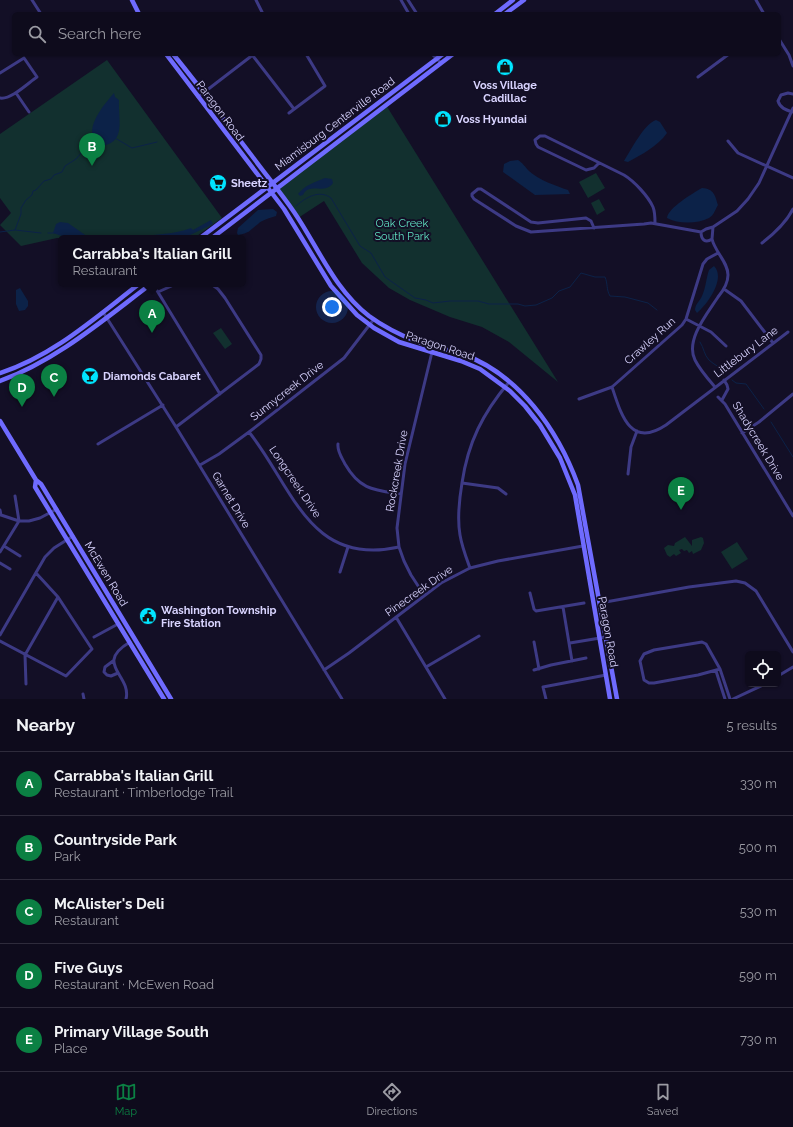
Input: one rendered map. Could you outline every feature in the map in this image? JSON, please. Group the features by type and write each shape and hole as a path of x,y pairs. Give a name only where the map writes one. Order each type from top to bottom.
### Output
{"street":[{"path":"32,0 40,12"},
{"path":"132,0 138,12"},
{"path":"256,0 262,12"},
{"path":"401,0 408,12"},
{"path":"408,0 416,12"},
{"path":"498,12 513,0"},
{"path":"509,12 524,0"},
{"path":"756,0 763,12"},
{"path":"781,42 789,55 793,66"},
{"path":"789,55 793,53"},
{"name":"Paragon Road","path":"167,56 284,209 331,286 358,314 370,325 399,342 471,365 490,376 504,387 522,402 533,415 560,458 575,495 610,699"},
{"name":"Paragon Road","path":"175,56 204,92 295,214 338,282 354,302 374,319 399,334 419,342 463,354 488,366 527,398 542,417 563,450 578,485 583,505 617,699"},
{"path":"198,97 253,56"},
{"path":"255,56 294,109"},
{"path":"289,113 325,86 307,56"},
{"path":"434,56 440,63"},
{"name":"Miamisburg Centerville Road","path":"205,235 439,56"},
{"path":"440,63 441,56"},
{"name":"Miamisburg Centerville Road","path":"216,235 270,192 450,56"},
{"path":"698,77 725,56"},
{"path":"0,73 24,58 37,77 7,98 0,98"},
{"path":"177,69 182,65"},
{"path":"16,92 29,112"},
{"path":"792,112 780,106 778,101 781,95 788,93 793,94"},
{"path":"594,228 591,221 586,218 538,223 530,222 481,189 478,189 472,194 474,199 526,231 536,232 594,228 655,223 701,232 713,227 743,205 754,190 767,166 793,108"},
{"path":"339,132 343,138"},
{"path":"600,163 594,168 586,170 538,147 536,140 540,136 545,136 600,163 624,175 636,183 652,206 655,223"},
{"path":"728,141 738,153 793,178"},
{"path":"762,243 777,231 788,218 793,209"},
{"path":"713,227 712,239 727,271 728,280 699,327 693,340 693,355 697,363 715,387"},
{"path":"701,232 701,237 703,240 707,241 712,239"},
{"name":"Crawley Run","path":"579,399 612,387 682,325 686,319 703,264 707,259 718,253"},
{"path":"0,373 11,370 39,357 76,332 135,287"},
{"path":"0,381 43,362 81,337 107,316 148,287"},
{"path":"154,287 220,394"},
{"path":"158,292 169,287"},
{"path":"176,426 259,364 261,357 225,298 215,287"},
{"path":"724,288 741,301 773,344"},
{"name":"Garnet Drive","path":"103,312 107,316 176,426 342,699"},
{"name":"Sunnycreek Drive","path":"200,465 219,454 249,432 344,358 374,319"},
{"path":"686,319 715,336 726,346"},
{"name":"Littlebury Lane","path":"637,431 648,432 662,428 788,332"},
{"name":"Rockcreek Drive","path":"424,595 407,568 399,547 397,528 405,464 432,353 435,347"},
{"name":"Shadycreek Drive","path":"724,380 728,389 720,398 793,516"},
{"path":"470,568 461,543 458,526 458,509 465,463 478,425 488,409 509,382"},
{"path":"612,387 623,418 628,425 637,431 631,447 628,474"},
{"path":"742,432 759,422 793,394"},
{"path":"790,397 793,402"},
{"path":"98,444 163,405"},
{"name":"McEwen Road","path":"0,420 36,480 41,484 73,536 171,699"},
{"name":"Longcreek Drive","path":"249,432 264,451 307,519 315,528 328,537 348,547 372,551 399,547"},
{"path":"338,444 338,451 344,462 360,484 374,490 401,494"},
{"name":"McEwen Road","path":"36,480 35,487 162,699"},
{"path":"462,483 498,488 506,494"},
{"path":"0,552 18,521 15,496"},
{"path":"0,510 0,516 18,521 34,520 56,509"},
{"path":"0,635 50,552 73,536"},
{"path":"4,546 20,556"},
{"name":"Pinecreek Drive","path":"324,670 337,662 424,595 450,578 470,568 498,561 583,546"},
{"path":"340,572 348,547"},
{"path":"0,563 10,569"},
{"path":"0,641 66,676 92,649 58,597 36,573"},
{"path":"600,603 730,581 742,581 756,591 793,652"},
{"path":"530,593 536,612 584,603"},
{"path":"26,684 25,655 58,597"},
{"path":"563,607 572,660"},
{"path":"396,617 446,699"},
{"path":"94,637 118,624"},
{"path":"426,668 479,636"},
{"path":"570,643 606,637"},
{"path":"118,672 111,676 104,672 105,667 113,661 119,649 135,639"},
{"path":"534,642 539,669"},
{"path":"720,669 685,678 650,683 644,680 640,661 644,654 654,650 702,642 706,644 720,669 732,699 758,687"},
{"path":"534,670 586,658"},
{"path":"113,661 126,688 126,699"},
{"path":"781,674 793,667"},
{"path":"716,671 725,699"},
{"path":"546,699 543,687 606,675"},
{"path":"83,694 84,699"}],"green space":[{"path":"107,60 222,218 198,235 58,235 58,238 21,246 0,225 11,213 0,198 0,134"},
{"name":"Oak Creek South Park","path":"386,105 558,382 509,342 482,327 450,317 410,300 389,288 362,263 324,201 298,218 276,188"},
{"path":"596,173 605,188 588,198 579,182"},
{"path":"599,199 605,210 597,215 591,203"},
{"path":"221,328 232,344 225,349 213,333"},
{"path":"685,537 692,546 692,540 701,537 703,538 704,543 701,550 693,554 692,551 689,553 687,550 684,551 682,549 679,550 681,553 676,556 674,554 670,557 667,555 664,548 668,545 674,546 675,543"},
{"path":"737,542 748,559 732,569 721,552"}],"water":[{"path":"114,93 115,97 119,100 119,130 114,141 99,146 94,140 92,133 93,126 104,105"},
{"path":"656,120 660,122 667,133 649,150 628,162 624,161 642,132 651,122"},
{"path":"518,160 533,174 568,190 570,194 535,195 503,172 504,164 510,161"},
{"path":"325,178 332,179 333,183 330,186 322,189 309,189 300,196 298,194 307,186"},
{"path":"702,188 712,191 717,201 718,205 711,217 704,220 688,222 671,220 667,218 668,214 676,205"},
{"path":"273,209 277,212 276,216 262,221 247,232 238,235 238,228 258,210"},
{"path":"211,220 213,224 190,235 151,235 178,232 191,228 193,230"},
{"path":"60,222 68,223 85,235 59,235 53,233 56,224"},
{"path":"714,266 718,277 717,284 706,304 697,313 695,310 696,306 703,293 709,270"},
{"path":"20,288 28,301 28,306 25,310 19,311 16,304 16,290"}],"waterway":[{"path":"115,138 132,148 157,142"},
{"path":"15,230 21,214 21,208 26,200 32,195 33,191 36,190 44,181 51,179 54,175 62,172 65,166 76,159 82,152 96,144"},
{"path":"296,206 304,200 317,194 326,195 331,198 360,246 371,253 385,277 415,298 433,303 450,301 478,301 489,304 518,304 525,306 536,305 552,298 559,291 570,287 581,273 595,277 605,277 610,296 625,297 648,303 657,310"},
{"path":"0,232 15,230 41,233"},
{"path":"48,233 54,233"},
{"path":"700,342 707,358 725,373"},
{"path":"732,380 736,383 746,384 764,409"},
{"path":"771,422 793,457"}],"place":[{"name":"Voss Village Cadillac","path":"505,67"},
{"name":"Voss Hyundai","path":"443,119"},
{"name":"Countryside Park","path":"92,166"},
{"name":"Sheetz","path":"218,183"},
{"name":"Carrabba's Italian Grill","path":"152,333"},
{"name":"Diamonds Cabaret","path":"90,376"},
{"name":"McAlister's Deli","path":"54,397"},
{"name":"Five Guys","path":"22,407"},
{"name":"Primary Village South","path":"681,510"},
{"name":"Washington Township Fire Station","path":"148,616"}]}
